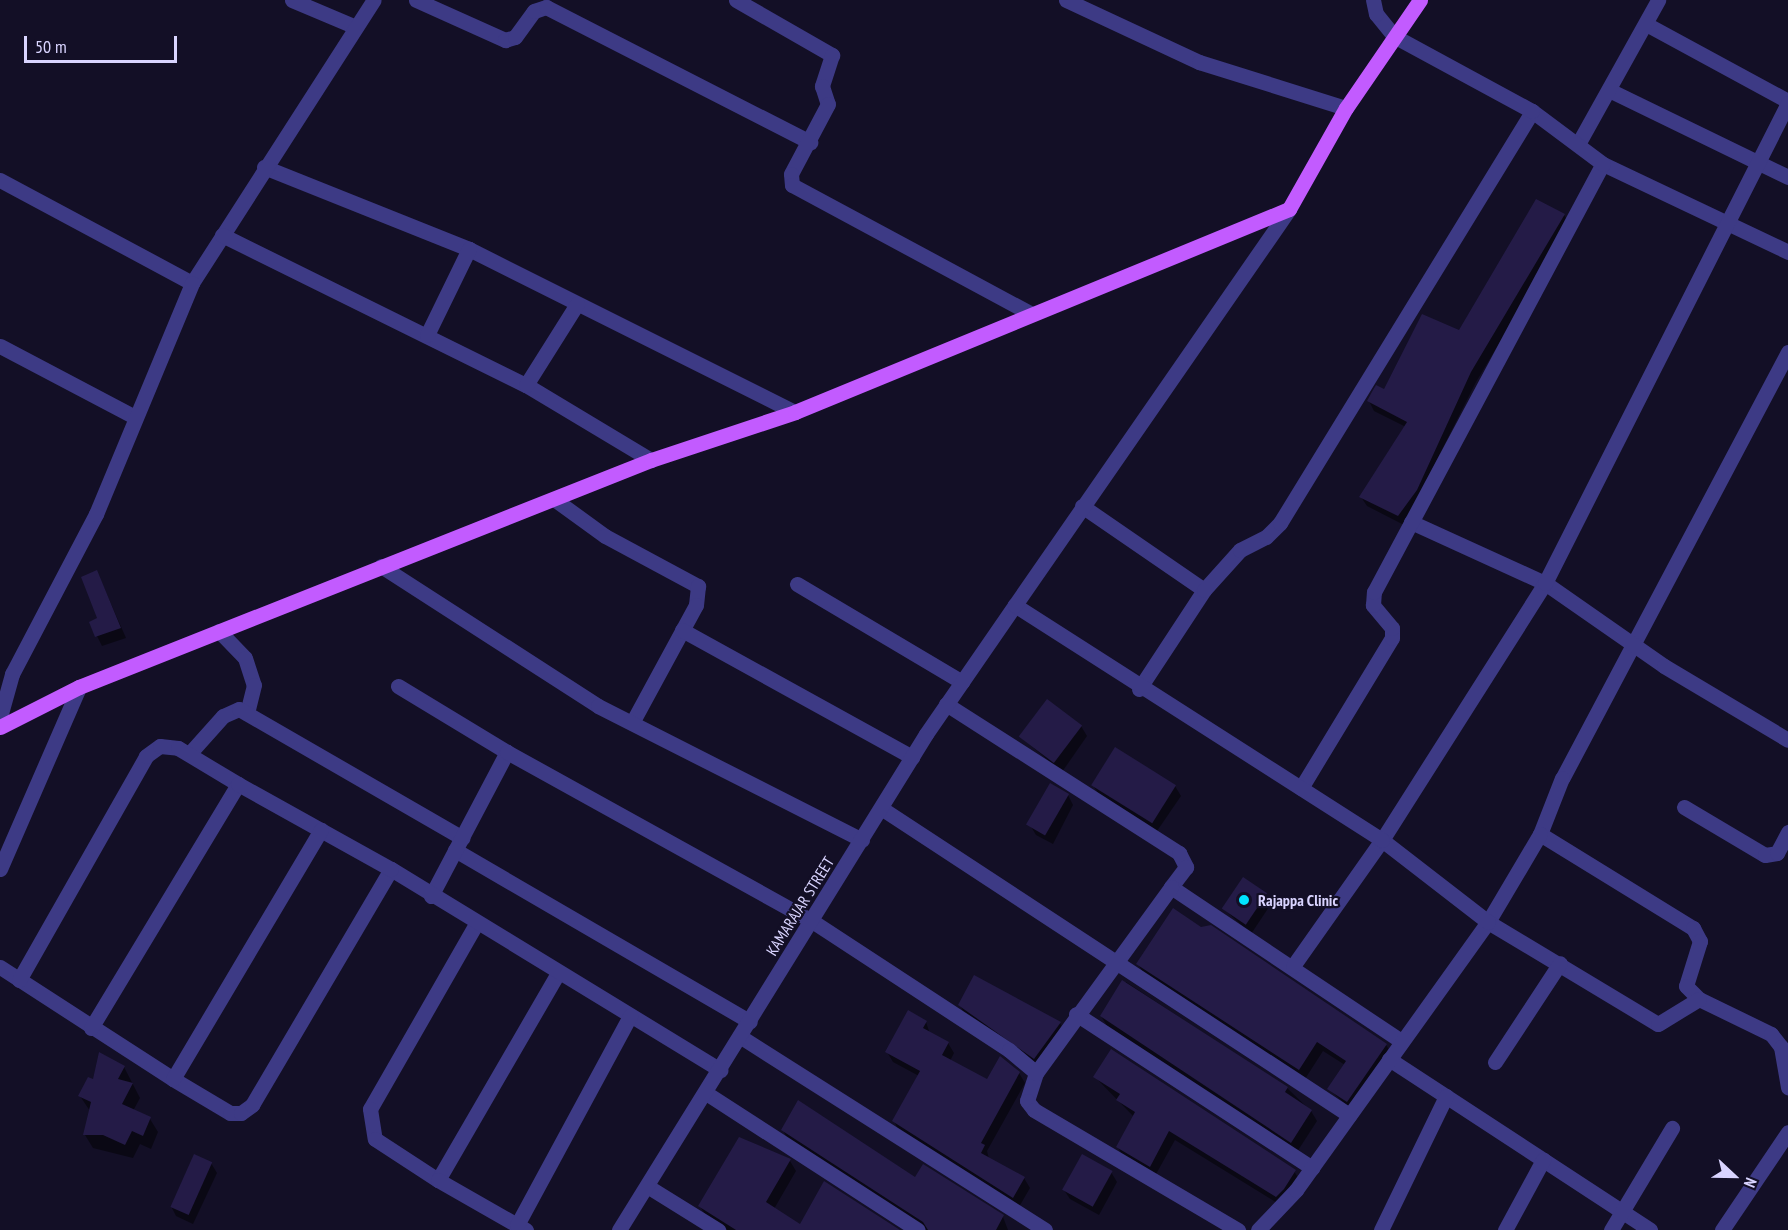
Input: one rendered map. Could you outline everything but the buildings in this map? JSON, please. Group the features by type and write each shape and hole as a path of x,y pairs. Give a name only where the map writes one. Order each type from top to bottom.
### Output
{"main road":[{"path":"0,727 79,687 651,460 795,412 1289,209 1346,108 1420,0"}],"street":[{"path":"292,0 356,27"},
{"path":"0,717 12,674 96,514 133,416 192,283 264,167 374,0"},
{"path":"416,0 505,40 515,37 534,11 546,7 810,142"},
{"path":"736,0 832,55 822,86 828,104 792,174 792,185 1032,314"},
{"path":"1066,0 1199,62 1346,108"},
{"path":"1373,0 1376,14 1394,36 1532,111 1603,164 1728,220 1788,252"},
{"path":"1578,144 1658,0"},
{"path":"1293,966 1382,840 1545,583 1788,102 1646,24"},
{"path":"1609,90 1788,177"},
{"path":"1139,689 1204,591 1240,550 1266,537 1280,523 1532,111"},
{"path":"1301,788 1392,638 1372,598 1603,164"},
{"path":"264,167 469,249 795,412"},
{"path":"0,180 192,283"},
{"name":"KAMARAJAR STREET","path":"619,1230 946,704 1289,209"},
{"path":"222,235 427,334 526,385 651,460"},
{"path":"427,334 469,249"},
{"path":"526,385 577,304"},
{"path":"0,346 133,416"},
{"path":"1258,1230 1311,1168 1488,922 1540,834 1562,778 1788,352"},
{"path":"554,499 605,536 698,586 699,596 632,723"},
{"path":"1082,506 1204,591"},
{"path":"1411,522 1545,583 1634,646 1788,740"},
{"path":"381,566 632,723 862,840"},
{"path":"797,584 962,682"},
{"path":"1015,604 1139,689 1382,840 1488,922 1560,963 1658,1024 1699,999"},
{"path":"682,630 912,757"},
{"path":"219,631 245,658 254,685 247,712"},
{"path":"398,686 507,752 812,921 1036,1073"},
{"path":"0,868 79,687"},
{"path":"946,704 1179,853 1185,867 1172,887 1113,961 1076,1014 1036,1073 1026,1101 1034,1110 1238,1230"},
{"path":"189,754 223,716 239,709 247,712 750,1022"},
{"path":"19,980 146,756 160,746 189,754 237,784 391,869 476,924 720,1070"},
{"path":"431,896 507,752"},
{"path":"90,1028 237,784"},
{"path":"1684,807 1765,855 1777,853 1788,832"},
{"path":"881,808 1349,1115"},
{"path":"173,1079 321,830"},
{"path":"1540,834 1694,928 1700,941 1686,986 1699,999 1771,1034 1781,1047 1788,1087"},
{"path":"0,967 90,1028 230,1113 252,1105 391,869"},
{"path":"1172,887 1293,966 1401,1041"},
{"path":"476,924 370,1109 375,1139 438,1179 521,1228 630,1016"},
{"path":"1495,1062 1560,963"},
{"path":"438,1179 558,974"},
{"path":"1076,1014 1311,1168"},
{"path":"741,1037 1045,1230"},
{"path":"1389,1059 1650,1230"},
{"path":"706,1093 918,1230"},
{"path":"1381,1230 1446,1096"},
{"path":"1611,1230 1672,1128"},
{"path":"1722,1230 1788,1132"},
{"path":"1505,1230 1543,1160"},
{"path":"648,1186 718,1230"}],"place":[{"name":"Rajappa Clinic","path":"1244,900"}]}
